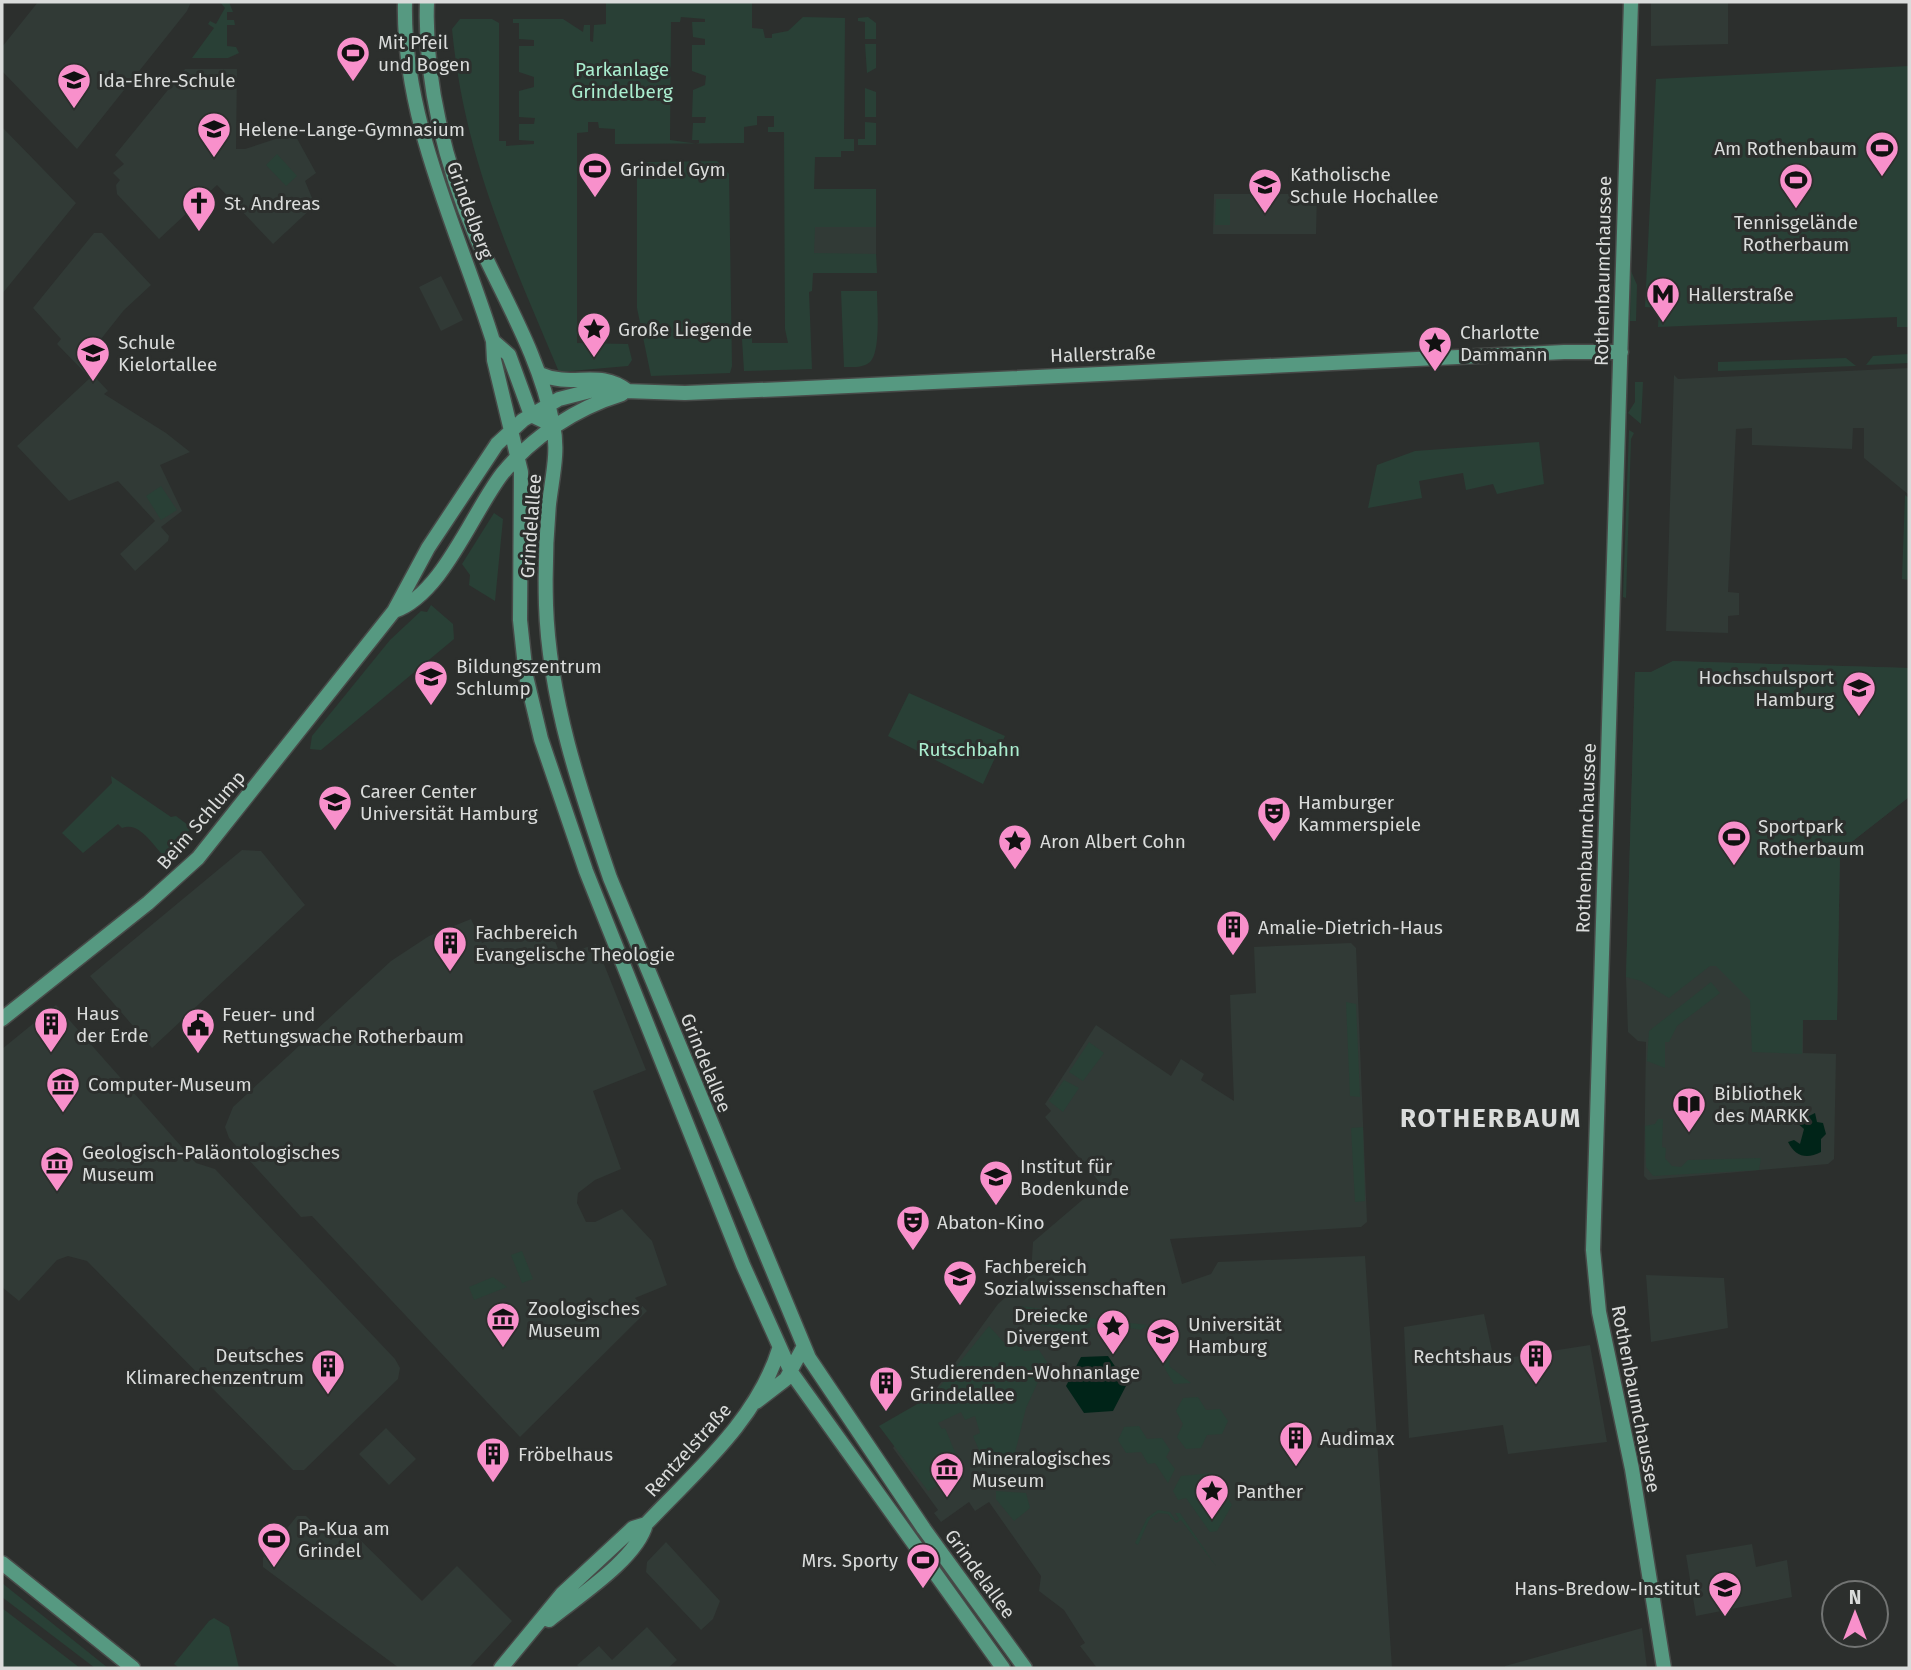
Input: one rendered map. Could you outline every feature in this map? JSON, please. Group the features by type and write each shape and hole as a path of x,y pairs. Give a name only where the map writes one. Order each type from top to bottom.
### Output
{"main road":[{"name":"Grindelberg","path":"405,2 408,53 427,142 493,341 495,360 513,429"},
{"name":"Grindelberg","path":"427,2 432,77 451,164 478,239 516,316 540,374 548,405"},
{"name":"Rothenbaumchaussee","path":"1630,2 1593,1267 1599,1312 1632,1469 1664,1668"},
{"path":"493,341 509,355 531,415 554,426"},
{"name":"Hallerstraße","path":"548,405 586,391 766,390 1564,352 1621,352"},
{"path":"540,374 570,381 611,379 630,392"},
{"name":"Hallerstraße","path":"554,426 604,400 630,392"},
{"name":"Beim Schlump","path":"2,1019 148,903 198,858 394,611 428,548 497,444 531,415 548,405"},
{"name":"Grindelallee","path":"548,405 554,426 555,454 548,524 546,607 554,681 580,789 612,883 818,1374 867,1442 924,1530 1025,1668"},
{"name":"Beim Schlump","path":"394,611 408,607 433,580 496,483 519,457 554,426"},
{"name":"Grindelallee","path":"513,429 522,487 521,645 541,739 586,871 779,1349 791,1372 1003,1668"},
{"name":"Rentzelstraße","path":"501,1668 530,1635 626,1555 643,1537 646,1524 757,1402 770,1394 791,1372 804,1346"},
{"name":"Rentzelstraße","path":"757,1402 779,1349"},
{"path":"2,1563 133,1668"}],"shaded area":[{"name":"Ida-Ehre-Schule","path":"38,2 191,2 187,11 77,149 2,71 2,47"},
{"path":"1651,2 1728,2 1728,44 1651,46"},
{"name":"Helene-Lange-Gymnasium","path":"185,69 237,69 236,149 245,149 294,133 316,173 305,181 315,205 273,244 217,185 159,239 117,194 116,185 120,180 113,173 124,164 115,155"},
{"path":"2,127 76,203 2,294"},
{"name":"Katholische Schule Hochallee","path":"1214,194 1317,194 1316,234 1213,234"},
{"path":"814,227 876,227 876,254 814,254"},
{"name":"Schule Kielortallee","path":"94,233 102,233 151,285 124,310 82,363 108,391 104,394 166,433 190,452 160,465 182,511 161,527 169,536 168,541 135,571 120,554 155,521 118,481 69,501 17,446 90,378 57,344 61,339 33,308"},
{"path":"441,276 463,320 441,331 419,287"},
{"path":"1909,368 1909,495 1864,458 1864,428 1853,428 1852,449 1752,445 1752,428 1736,429 1728,592 1739,593 1739,615 1728,616 1728,633 1666,631 1674,375 1678,379"},
{"name":"Sportpark Rotherbaum","path":"1673,661 1909,668 1909,797 1840,851 1837,1020 1803,1020 1803,1053 1836,1054 1834,1159 1828,1164 1648,1180 1644,1176 1646,1042 1638,1041 1628,1032 1626,977 1635,672 1651,672"},
{"path":"242,850 261,851 305,905 152,1048 90,976"},
{"path":"471,919 482,943 520,927 525,939 550,929 561,956 596,944 646,1070 593,1091 621,1169 595,1180 578,1193 577,1203 586,1222 595,1222 622,1209 652,1241 667,1285 635,1298 647,1311 520,1437 312,1216 301,1217 229,1138 225,1127 233,1107 391,961 429,936"},
{"name":"Universität Hamburg","path":"1351,943 1356,948 1367,1222 1361,1227 1170,1239 1182,1284 1211,1274 1218,1262 1365,1256 1392,1668 1097,1668 1080,1646 1085,1643 1064,1610 1039,1591 1041,1576 989,1502 975,1511 969,1502 941,1522 934,1513 938,1510 893,1448 998,1304 1031,1274 1033,1242 1101,1184 1045,1117 1051,1111 1045,1104 1096,1025 1171,1076 1181,1059 1204,1074 1201,1080 1234,1101 1230,995 1256,993 1254,947"},
{"path":"56,1005 196,1163 215,1169 395,1359 400,1368 398,1379 304,1470 293,1470 87,1261 68,1256 57,1260 19,1301 2,1287 2,1049"},
{"path":"1815,1113 1817,1122 1823,1123 1826,1134 1821,1139 1821,1152 1811,1156 1802,1155 1794,1151 1788,1142 1794,1140 1800,1144 1804,1129 1795,1121 1797,1116 1807,1117"},
{"path":"1646,1275 1724,1278 1728,1328 1651,1342"},
{"path":"1484,1314 1494,1360 1590,1345 1607,1442 1508,1454 1503,1425 1409,1438 1404,1327"},
{"path":"1108,1356 1127,1384 1113,1411 1084,1413 1066,1386 1081,1357"},
{"path":"386,1428 416,1459 389,1485 359,1454"},
{"path":"297,1516 306,1516 331,1540 346,1526 422,1601 457,1566 512,1621 469,1668 399,1668 263,1567 263,1558"},
{"path":"666,1542 720,1601 713,1619 701,1630 646,1572 647,1562"},
{"path":"1752,1544 1756,1567 1787,1560 1792,1597 1696,1616 1686,1555"},
{"path":"647,1627 677,1660 668,1668 580,1668 577,1665 599,1646 612,1660"},
{"path":"1642,1628 1647,1668 1505,1668 1505,1666"}],"green space":[{"path":"220,2 229,2 233,12 227,12 227,20 234,20 235,25 227,25 227,46 236,47 239,53 228,58 192,58 214,28 208,24 210,21 216,24 225,8"},
{"name":"Parkanlage Grindelberg","path":"606,2 752,2 752,28 763,29 765,38 788,31 803,17 845,18 844,139 854,139 854,151 841,151 841,157 815,157 814,189 876,189 876,227 815,227 814,253 876,254 877,273 813,273 812,291 809,292 812,369 744,371 742,339 752,338 752,343 788,343 785,329 784,132 768,132 768,127 774,127 774,116 757,116 757,125 744,127 744,143 699,143 699,140 692,140 693,123 705,123 706,117 692,117 693,90 705,85 706,76 692,71 692,45 705,45 705,39 693,37 692,22 705,22 705,19 681,17 680,22 671,22 670,140 695,143 615,144 615,129 599,128 598,122 588,122 588,132 577,133 577,343 628,344 632,360 628,366 559,372 507,246 478,163 458,76 452,29 460,19 492,19 499,23 499,141 506,141 506,146 534,144 534,141 519,140 519,124 534,124 535,118 519,117 519,91 534,87 534,77 519,72 519,46 534,46 534,40 519,39 519,23 513,23 513,19 563,19 583,32 584,25 590,25 590,41 593,42 594,25 606,24"},
{"path":"868,17 876,23 876,39 865,39 865,22 858,21 858,18"},
{"path":"865,44 876,44 876,68 867,73"},
{"name":"Tennisgelände Rotherbaum","path":"1909,66 1909,327 1897,327 1897,317 1658,327 1659,308 1645,307 1656,79"},
{"path":"865,88 876,92 876,117 865,117"},
{"path":"865,122 876,123 876,145 858,145 858,139 865,139"},
{"path":"277,154 297,176 286,186 266,165"},
{"path":"717,161 729,174 730,373 651,376 637,308 637,174 643,164 648,162"},
{"path":"1216,199 1230,199 1230,225 1215,225"},
{"path":"1631,271 1637,285 1636,321 1630,321"},
{"path":"841,291 877,291 876,349 870,362 858,367 844,367"},
{"path":"1909,354 1909,363 1866,365 1873,356"},
{"path":"1846,358 1856,366 1718,371 1718,362"},
{"path":"1635,382 1643,382 1641,424 1628,413 1635,402"},
{"path":"1629,430 1634,433 1631,439 1626,598 1623,597"},
{"path":"1539,442 1544,484 1497,494 1493,484 1466,490 1463,473 1419,481 1422,498 1368,508 1377,465 1415,451"},
{"path":"161,486 177,510 161,520 146,496"},
{"path":"1905,495 1909,498 1909,580 1902,579"},
{"path":"494,513 503,519 495,601 469,585 470,575 462,564"},
{"path":"431,605 453,624 454,639 321,750 310,749 312,736 390,640 421,611 427,612"},
{"name":"Sportpark Rotherbaum","path":"1673,661 1909,668 1909,797 1840,851 1837,1020 1803,1020 1802,1054 1752,1052 1750,1000 1716,966 1710,966 1669,998 1641,981 1626,977 1635,672 1651,672"},
{"name":"Rutschbahn","path":"909,693 1005,736 983,784 888,736"},
{"path":"111,776 192,828 163,855 140,831 122,828 118,824 83,853 62,833 112,783"},
{"path":"1711,982 1720,993 1677,1026 1669,1042 1665,1042 1665,1068 1647,1061 1649,1031"},
{"path":"1346,1002 1356,1004 1360,1097 1350,1096"},
{"path":"1089,1042 1104,1053 1083,1081 1069,1072"},
{"path":"1064,1080 1079,1088 1063,1112 1049,1101"},
{"path":"1658,1119 1663,1119 1662,1147 1666,1148 1665,1158 1672,1166 1681,1167 1688,1160 1761,1158 1759,1170 1653,1176 1646,1167 1645,1126 1655,1124"},
{"path":"1363,1127 1365,1201 1355,1202 1351,1128"},
{"path":"522,1251 533,1279 522,1283 511,1255"},
{"path":"493,1277 507,1287 474,1300 469,1287"},
{"path":"1021,1306 1055,1311 1055,1314 1147,1325 1141,1330 1124,1327 1121,1330 1126,1339 1108,1340 1098,1327 1084,1328 1080,1335 1065,1335 1062,1329 1028,1323 1019,1317"},
{"path":"989,1326 1007,1346 1015,1339 1024,1351 1039,1350 1047,1362 1026,1408 1013,1461 984,1462 973,1436 980,1433 975,1416 965,1420 961,1412 938,1423 942,1429 945,1428 963,1472 928,1491 879,1426 933,1395"},
{"path":"1171,1351 1169,1366 1191,1383 1174,1384 1158,1357"},
{"path":"1198,1397 1206,1410 1220,1409 1228,1421 1222,1434 1207,1435 1201,1448 1186,1449 1177,1437 1183,1424 1176,1411 1183,1398"},
{"path":"1139,1426 1147,1439 1162,1438 1170,1450 1166,1457 1175,1469 1168,1483 1155,1463 1148,1464 1141,1452 1126,1453 1118,1440 1124,1427"},
{"path":"1213,1473 1232,1505 1217,1531 1210,1532 1186,1498 1178,1500 1173,1491 1181,1476"},
{"path":"996,1491 1026,1493 1030,1508 1014,1521 996,1499"},
{"path":"1158,1510 1170,1512 1176,1521 1179,1519 1175,1513 1180,1513 1216,1566 1181,1520 1176,1523 1168,1514 1158,1513 1149,1520 1138,1545 1135,1543 1147,1518"},
{"path":"2,1583 108,1668 95,1668 2,1597"},
{"path":"2,1608 80,1668 2,1668"},
{"path":"214,1618 229,1627 239,1668 179,1668 174,1664"}],"place":[{"name":"Mit Pfeil und Bogen","path":"353,83"},
{"name":"Ida-Ehre-Schule","path":"74,110"},
{"name":"Helene-Lange-Gymnasium","path":"214,159"},
{"name":"Am Rothenbaum","path":"1882,178"},
{"name":"Grindel Gym","path":"595,199"},
{"name":"Tennisgelände Rotherbaum","path":"1796,210"},
{"name":"Katholische Schule Hochallee","path":"1265,215"},
{"name":"St. Andreas","path":"199,233"},
{"name":"Hallerstraße","path":"1663,324"},
{"name":"Große Liegende","path":"594,359"},
{"name":"Charlotte Dammann","path":"1435,373"},
{"name":"Schule Kielortallee","path":"93,383"},
{"name":"Bildungszentrum Schlump","path":"431,707"},
{"name":"Hochschulsport Hamburg","path":"1859,718"},
{"name":"Career Center Universität Hamburg","path":"335,832"},
{"name":"Hamburger Kammerspiele","path":"1274,843"},
{"name":"Sportpark Rotherbaum","path":"1734,867"},
{"name":"Aron Albert Cohn","path":"1015,871"},
{"name":"Amalie-Dietrich-Haus","path":"1233,957"},
{"name":"Fachbereich Evangelische Theologie","path":"450,973"},
{"name":"Haus der Erde","path":"51,1054"},
{"name":"Feuer- und Rettungswache Rotherbaum","path":"198,1055"},
{"name":"Computer-Museum","path":"63,1114"},
{"name":"Bibliothek des MARKK","path":"1689,1134"},
{"name":"Geologisch-Paläontologisches Museum","path":"57,1193"},
{"name":"Institut für Bodenkunde","path":"996,1207"},
{"name":"Abaton-Kino","path":"913,1252"},
{"name":"Fachbereich Sozialwissenschaften","path":"960,1307"},
{"name":"Zoologisches Museum","path":"503,1349"},
{"name":"Dreiecke Divergent","path":"1113,1356"},
{"name":"Universität Hamburg","path":"1163,1365"},
{"name":"Rechtshaus","path":"1536,1386"},
{"name":"Deutsches Klimarechenzentrum","path":"328,1396"},
{"name":"Studierenden-Wohnanlage Grindelallee","path":"886,1413"},
{"name":"Audimax","path":"1296,1468"},
{"name":"Fröbelhaus","path":"493,1484"},
{"name":"Mineralogisches Museum","path":"947,1499"},
{"name":"Panther","path":"1212,1521"},
{"name":"Pa-Kua am Grindel","path":"274,1569"},
{"name":"Mrs. Sporty","path":"923,1590"},
{"name":"Hans-Bredow-Institut","path":"1725,1618"}],"district":[{"name":"ROTHERBAUM","path":"1491,1118"}]}
